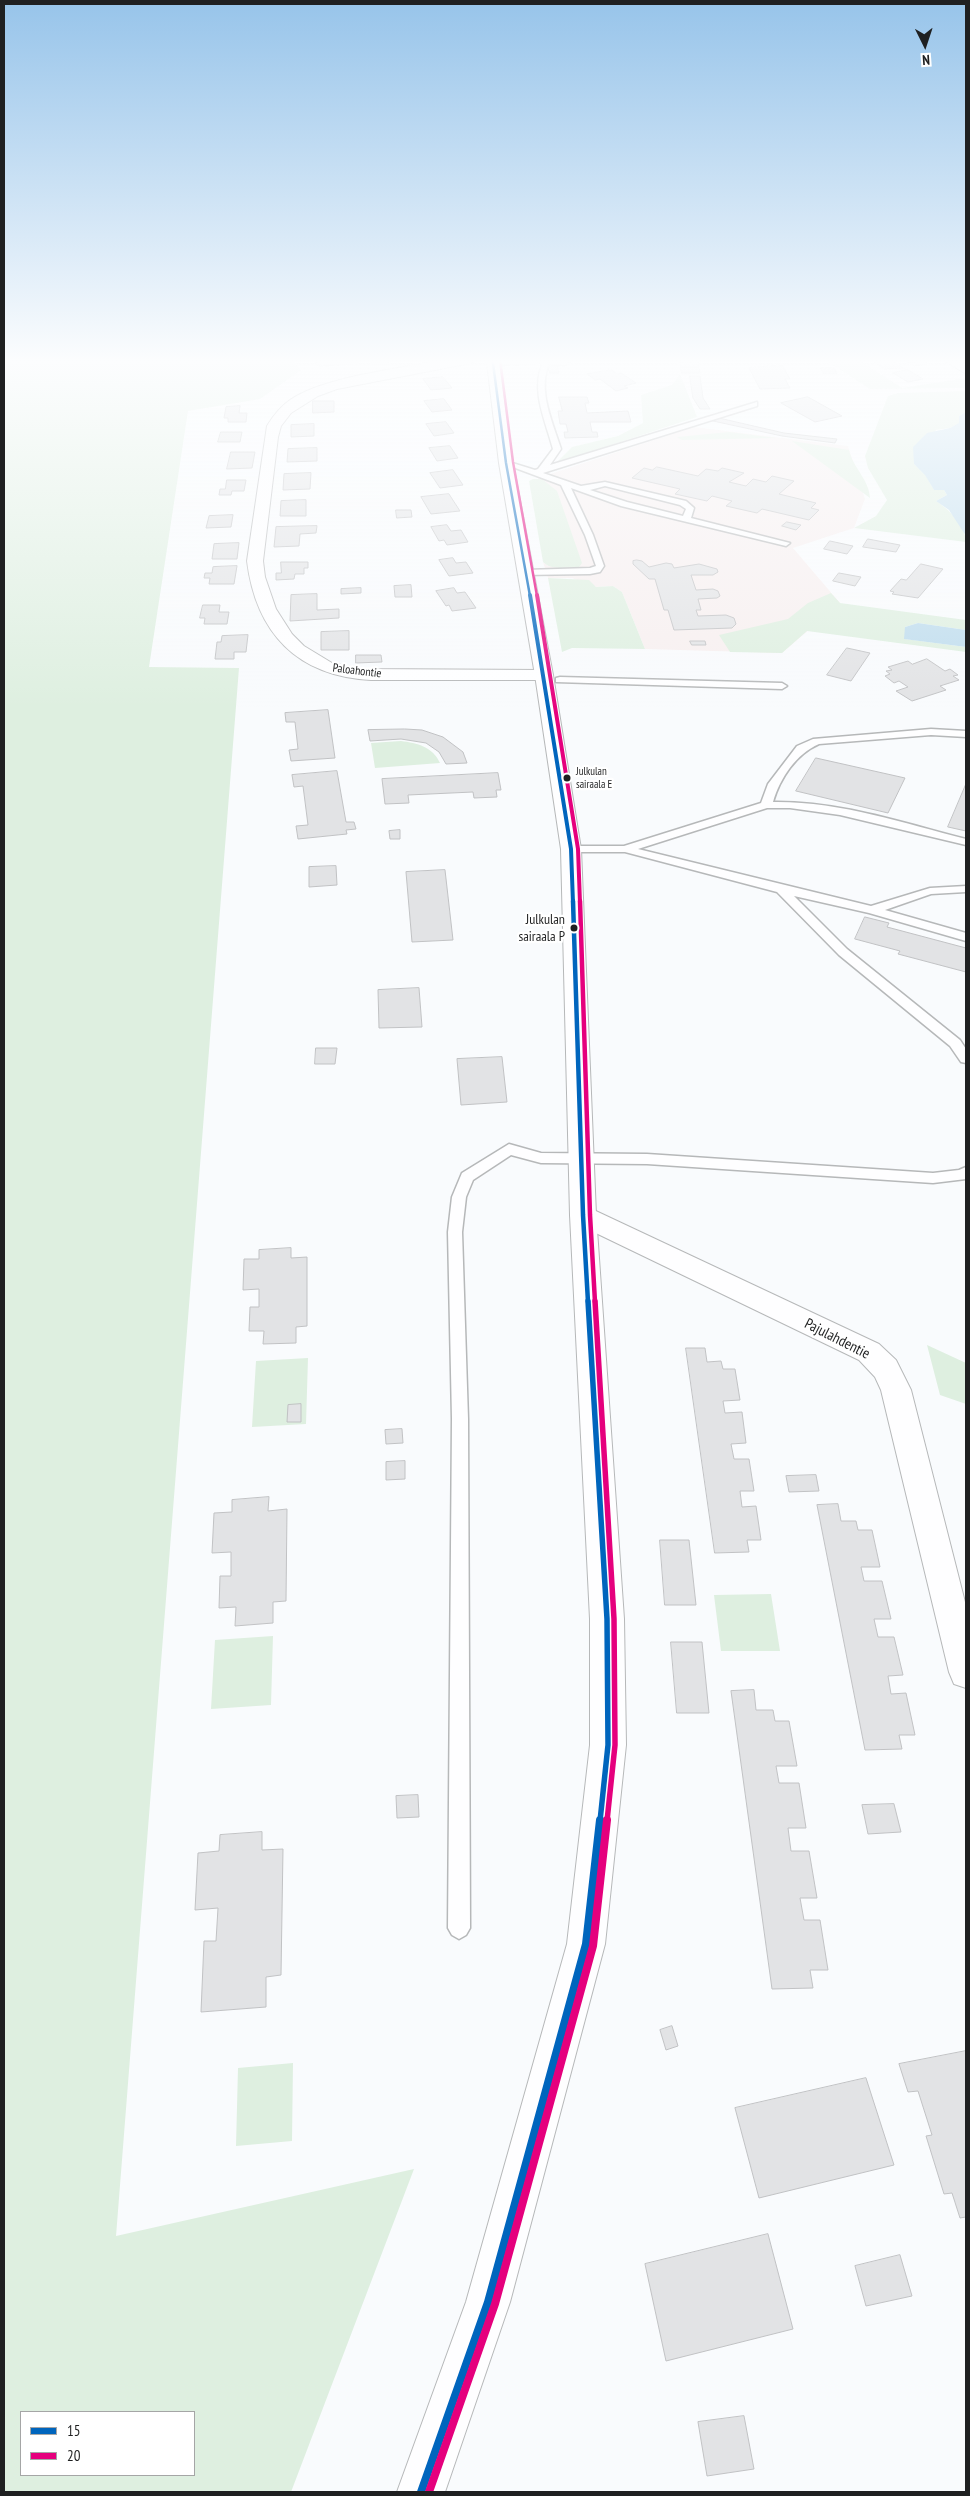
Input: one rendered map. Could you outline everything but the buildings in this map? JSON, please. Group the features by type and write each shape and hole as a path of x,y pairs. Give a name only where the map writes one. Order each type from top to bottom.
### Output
{"main road":[{"name":"Paloahontie","path":"266,475 255,561 256,576 262,598 276,622 290,642 309,657 327,667 341,671 385,674 552,677"},
{"path":"421,2492 488,2302 586,1944 608,1735 607,1620 584,1215 571,848 552,677 525,573 508,475"},
{"name":"Pajulahdentie","path":"584,1215 869,1352 886,1369 896,1390 966,1672"}],"lane":[{"path":"545,475 564,484 624,504 786,543"},
{"path":"525,573 590,571 597,570 600,566 589,535 564,484"},
{"path":"581,489 605,484 683,503 690,508 686,519"},
{"path":"552,677 782,686"},
{"path":"766,805 773,784 801,748 817,742 931,732 966,734"},
{"path":"625,849 766,805 785,804 822,808 966,842"},
{"path":"571,848 625,849 872,910 966,937"},
{"path":"872,910 946,888 966,889"},
{"path":"781,889 843,952 955,1042 966,1059"},
{"path":"459,1928 460,1419 455,1232 458,1197 467,1177 509,1149 541,1158 582,1160 647,1159 933,1178 965,1174"}],"shaded area":[{"path":"546,475 857,475 865,499 854,528 793,548 840,603 782,653 645,649 622,592 613,586 596,587 572,578 548,578 543,562 548,566 538,478"}],"green space":[{"path":"4,475 178,475 149,667 239,668 116,2236 414,2169 291,2492 4,2492"},
{"path":"839,475 862,475 867,485 870,498"},
{"path":"872,475 926,475 934,490 944,490 947,495 936,501 956,518 963,530 966,542 854,528 876,516 887,500"},
{"path":"542,479 557,491 582,563 579,567 555,568 543,562 529,481"},
{"path":"548,578 589,580 596,587 613,586 622,592 645,649 572,648 562,652"},
{"path":"831,593 840,603 966,620 966,630 918,623 905,627 905,639 966,647 966,652 807,631 782,653 730,652 719,635 788,619 808,603"},
{"path":"401,741 424,747 433,753 440,763 375,768 371,743"},
{"path":"927,1345 966,1363 966,1404 940,1395"},
{"path":"308,1358 306,1424 252,1427 256,1361"},
{"path":"771,1594 780,1651 721,1651 714,1595"},
{"path":"273,1636 271,1705 211,1709 215,1640"},
{"path":"293,2063 292,2141 236,2146 238,2068"}],"water":[{"path":"925,475 966,475 966,536 949,510 936,501 947,495 944,490 934,490"},
{"path":"918,623 966,630 966,647 904,639 905,627"}],"transit line":[{"name":"15","path":"421,2492 488,2302 586,1944 608,1745 607,1619 583,1215 571,849 544,675 508,475"},
{"name":"20","path":"429,2492 495,2304 593,1946 615,1745 614,1619 590,1215 578,849 551,674 515,475"}],"place":[{"name":"Julkulan sairaala E","path":"567,778"},
{"name":"Julkulan sairaala P","path":"574,928"}]}
